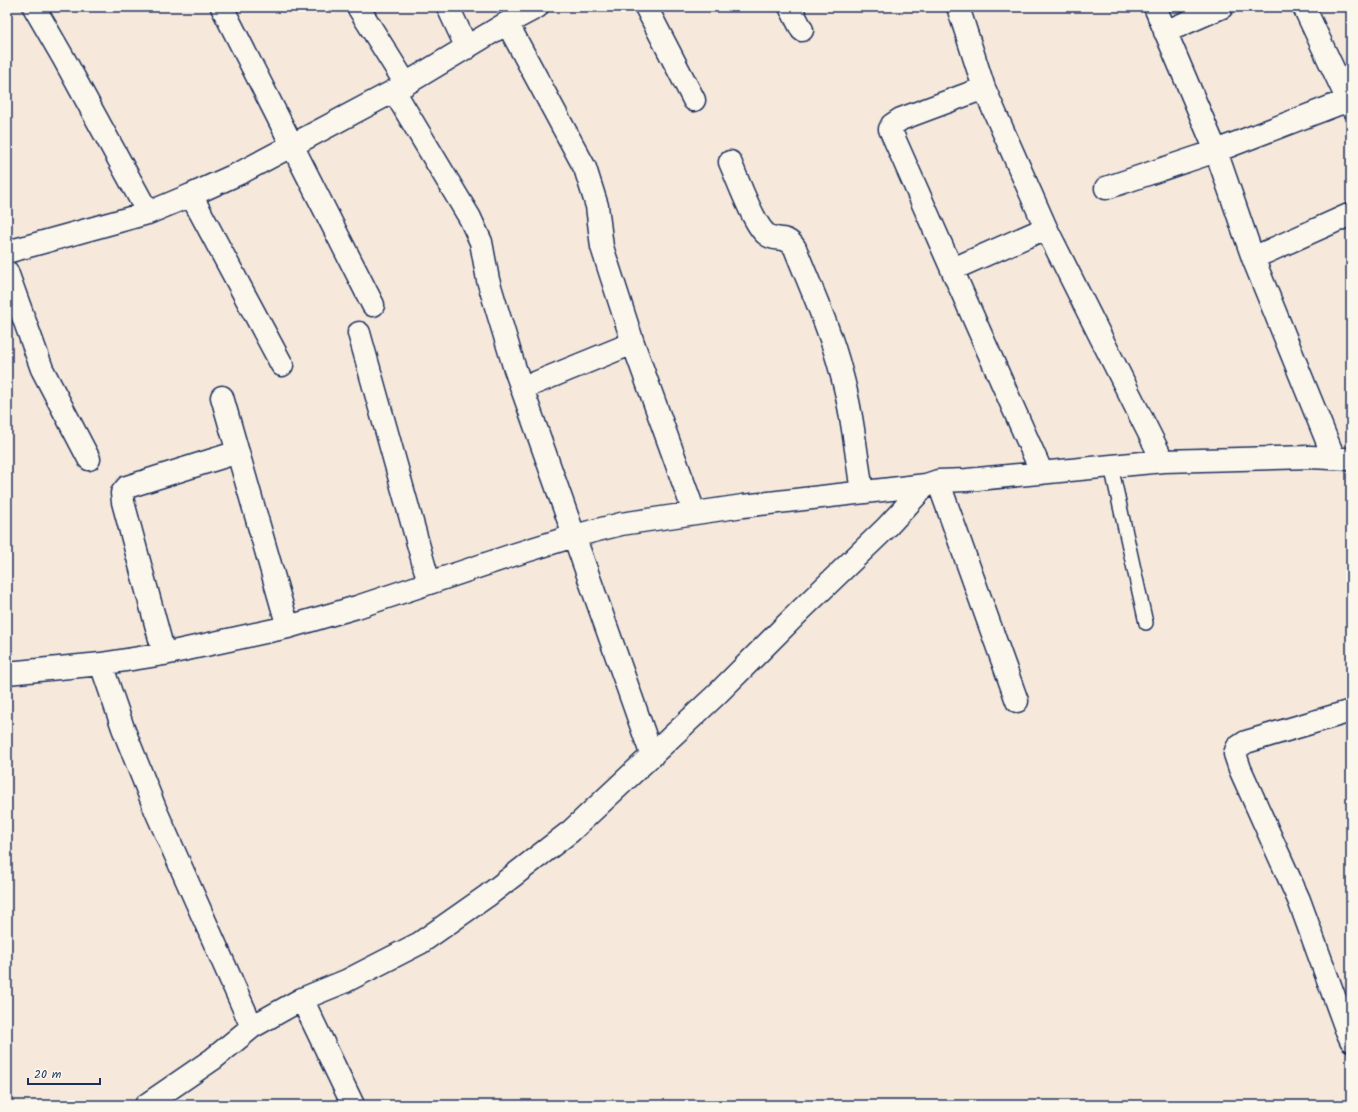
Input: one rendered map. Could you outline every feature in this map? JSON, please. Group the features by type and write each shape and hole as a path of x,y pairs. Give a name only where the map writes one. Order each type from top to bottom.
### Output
{"street":[{"path":"34,7 148,213"},
{"path":"222,7 373,305"},
{"path":"358,7 470,218 481,242 492,294 523,388 652,756"},
{"path":"448,7 467,48"},
{"path":"7,252 148,213 191,196 242,172 400,88 507,23 537,7"},
{"path":"646,7 694,100"},
{"path":"790,7 802,30"},
{"path":"958,7 984,88 1046,228 1163,461"},
{"path":"7,673 101,664 164,654 288,627 357,607 574,536 621,524 694,512 932,483 1163,461 1342,458 1253,258 1216,151 1155,7"},
{"path":"1165,32 1222,7"},
{"path":"1106,188 1216,151 1350,102 1304,7"},
{"path":"507,23 586,168 597,206 602,247 633,343 694,512"},
{"path":"984,88 901,119 892,125 890,129 1042,473"},
{"path":"730,162 756,221 762,230 767,235 787,240 795,248 828,331 841,371 849,408 862,492"},
{"path":"191,196 282,365"},
{"path":"1253,258 1351,214"},
{"path":"953,269 1046,228"},
{"path":"7,272 42,369 89,460"},
{"path":"359,333 430,583"},
{"path":"523,388 633,343"},
{"path":"222,397 288,627"},
{"path":"164,654 123,502 122,493 127,487 238,452"},
{"path":"932,483 1017,702"},
{"path":"146,1105 213,1059 252,1027 302,999 346,981 420,943 487,896 571,832 716,695 932,483"},
{"path":"101,664 123,728 156,811 252,1027"},
{"path":"1351,711 1246,742 1237,748 1235,754 1240,769 1299,900 1351,1040"},
{"path":"302,999 353,1105"}],"lane":[{"path":"1111,466 1146,623"}]}
